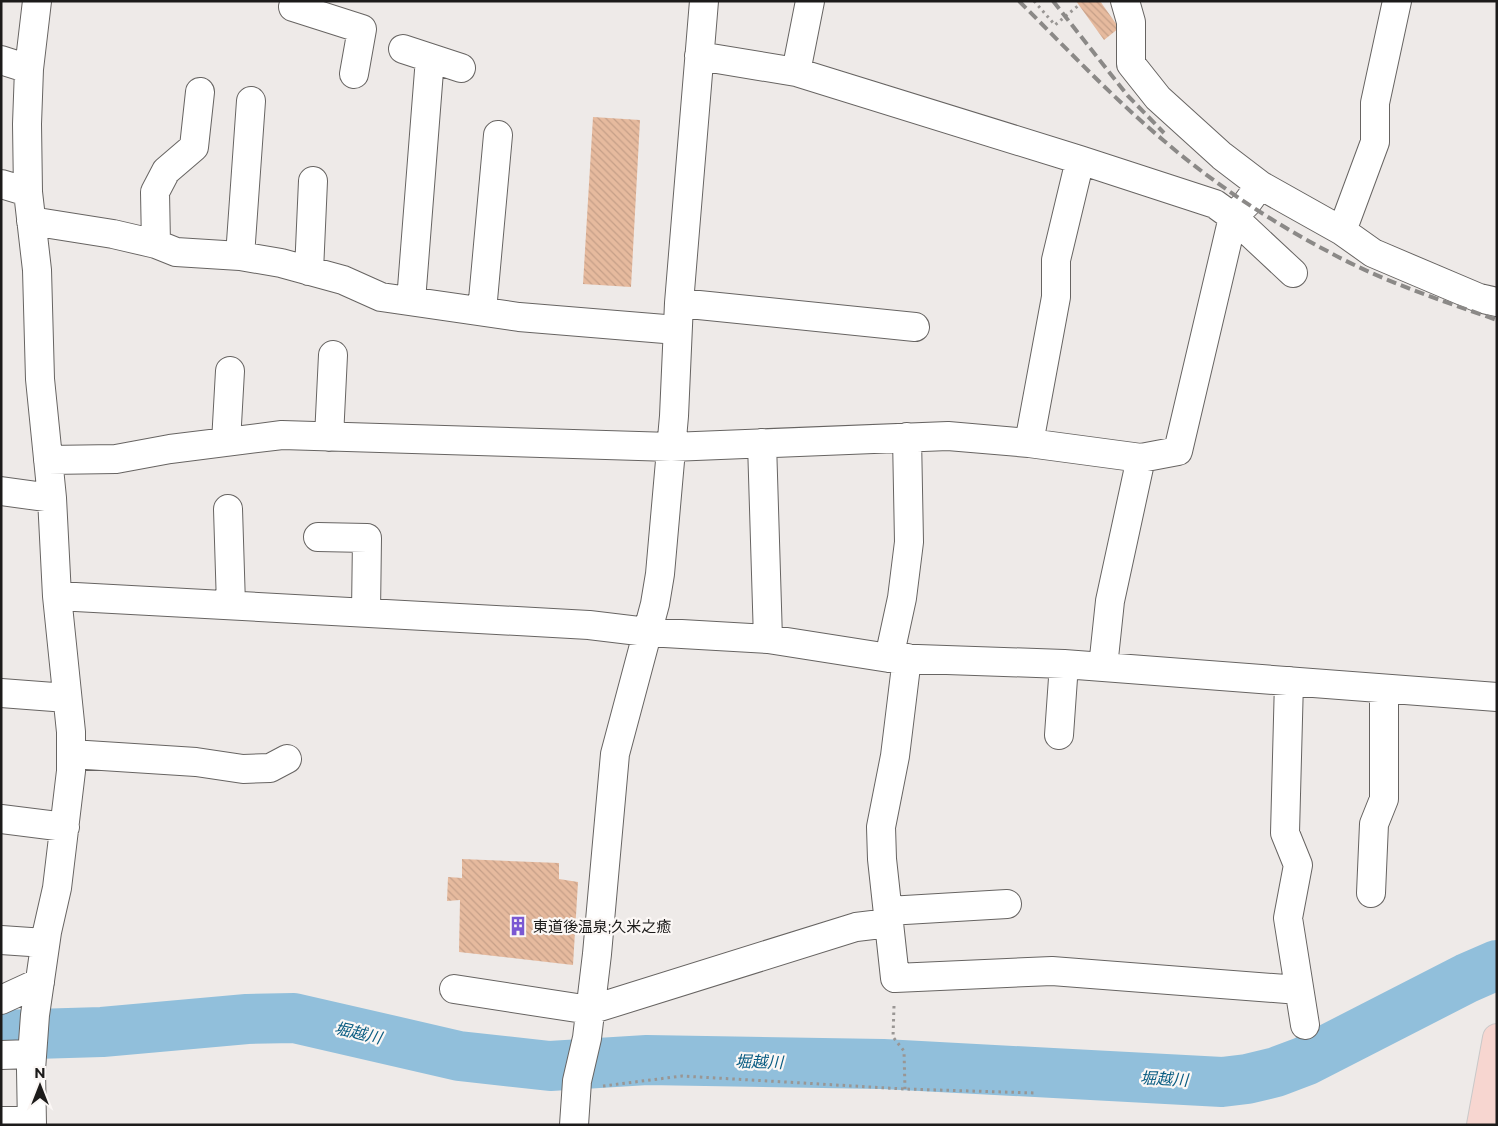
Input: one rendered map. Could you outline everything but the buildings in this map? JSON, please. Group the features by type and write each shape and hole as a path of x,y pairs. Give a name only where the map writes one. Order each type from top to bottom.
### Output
{"main road":[{"path":"1481,1125 1497,1038"}],"street":[{"path":"1,1120 32,1123 32,1054 45,944 57,888 71,771 71,732 57,596 52,498 40,379 37,270 28,192 27,124 29,69 37,1"},
{"path":"295,1 293,7 362,29 354,74"},
{"path":"574,1125 576,1085 587,1038 597,954 615,754 655,604 660,574 674,416 677,330 704,1"},
{"path":"796,72 810,1"},
{"path":"1125,1 1131,22 1131,64 1158,98 1222,156 1260,185 1342,230 1373,253 1479,298 1497,302"},
{"path":"1342,230 1375,142 1375,103 1397,1"},
{"path":"403,49 461,68"},
{"path":"699,56 796,72 1215,204 1233,217 1293,273"},
{"path":"412,301 430,58"},
{"path":"1,60 29,69"},
{"path":"156,244 154,192 166,171 194,147 200,92"},
{"path":"240,256 251,101"},
{"path":"482,311 498,135"},
{"path":"1029,443 1056,297 1056,260 1080,160"},
{"path":"309,271 313,180"},
{"path":"1,184 28,192"},
{"path":"48,460 116,458 282,435 671,447 948,436 1029,443 1140,458 1178,451 1233,217 1247,204 1260,185"},
{"path":"31,221 113,234 156,244 176,252 240,256 280,263 343,280 381,297 520,317 677,330"},
{"path":"679,303 915,327"},
{"path":"329,436 333,355"},
{"path":"226,442 230,371"},
{"path":"907,438 909,542 902,598 898,658 896,756 881,827 882,859 896,978 1052,971 1299,990"},
{"path":"762,443 768,639"},
{"path":"1103,667 1110,601 1140,458"},
{"path":"1,491 52,498"},
{"path":"228,509 231,605"},
{"path":"318,538 368,538 366,612"},
{"path":"57,596 589,625 647,632 768,639 898,658 1064,664 1497,697"},
{"path":"1059,735 1064,664"},
{"path":"1289,682 1285,833 1298,865 1288,918 1305,1025"},
{"path":"1372,893 1374,824 1384,799 1384,689"},
{"path":"1,693 67,698"},
{"path":"71,754 196,762 243,769 270,768 287,759"},
{"path":"1,819 64,827"},
{"path":"454,989 590,1010 889,917 1007,904"},
{"path":"1,940 45,944"},
{"path":"1,1000 40,982"},
{"path":"1,1055 32,1054"}],"path":[{"path":"1034,1 1055,25 1079,5"},
{"path":"896,978 893,1037 904,1051 905,1089"},
{"path":"576,1085 682,1076 905,1089 1036,1094"}],"waterway":[{"name":"堀越川","path":"1,1035 102,1032 247,1019 294,1018 459,1056 550,1066 647,1060 883,1064 1222,1082 1247,1079 1276,1072 1305,1061 1467,978 1497,965"}],"railway":[{"path":"1019,1 1144,124 1182,156 1243,200 1307,240 1370,272 1497,320"},
{"path":"1053,1 1128,96 1164,133"}],"place":[{"name":"東道後温泉;久米之癒","path":"518,926"}]}
